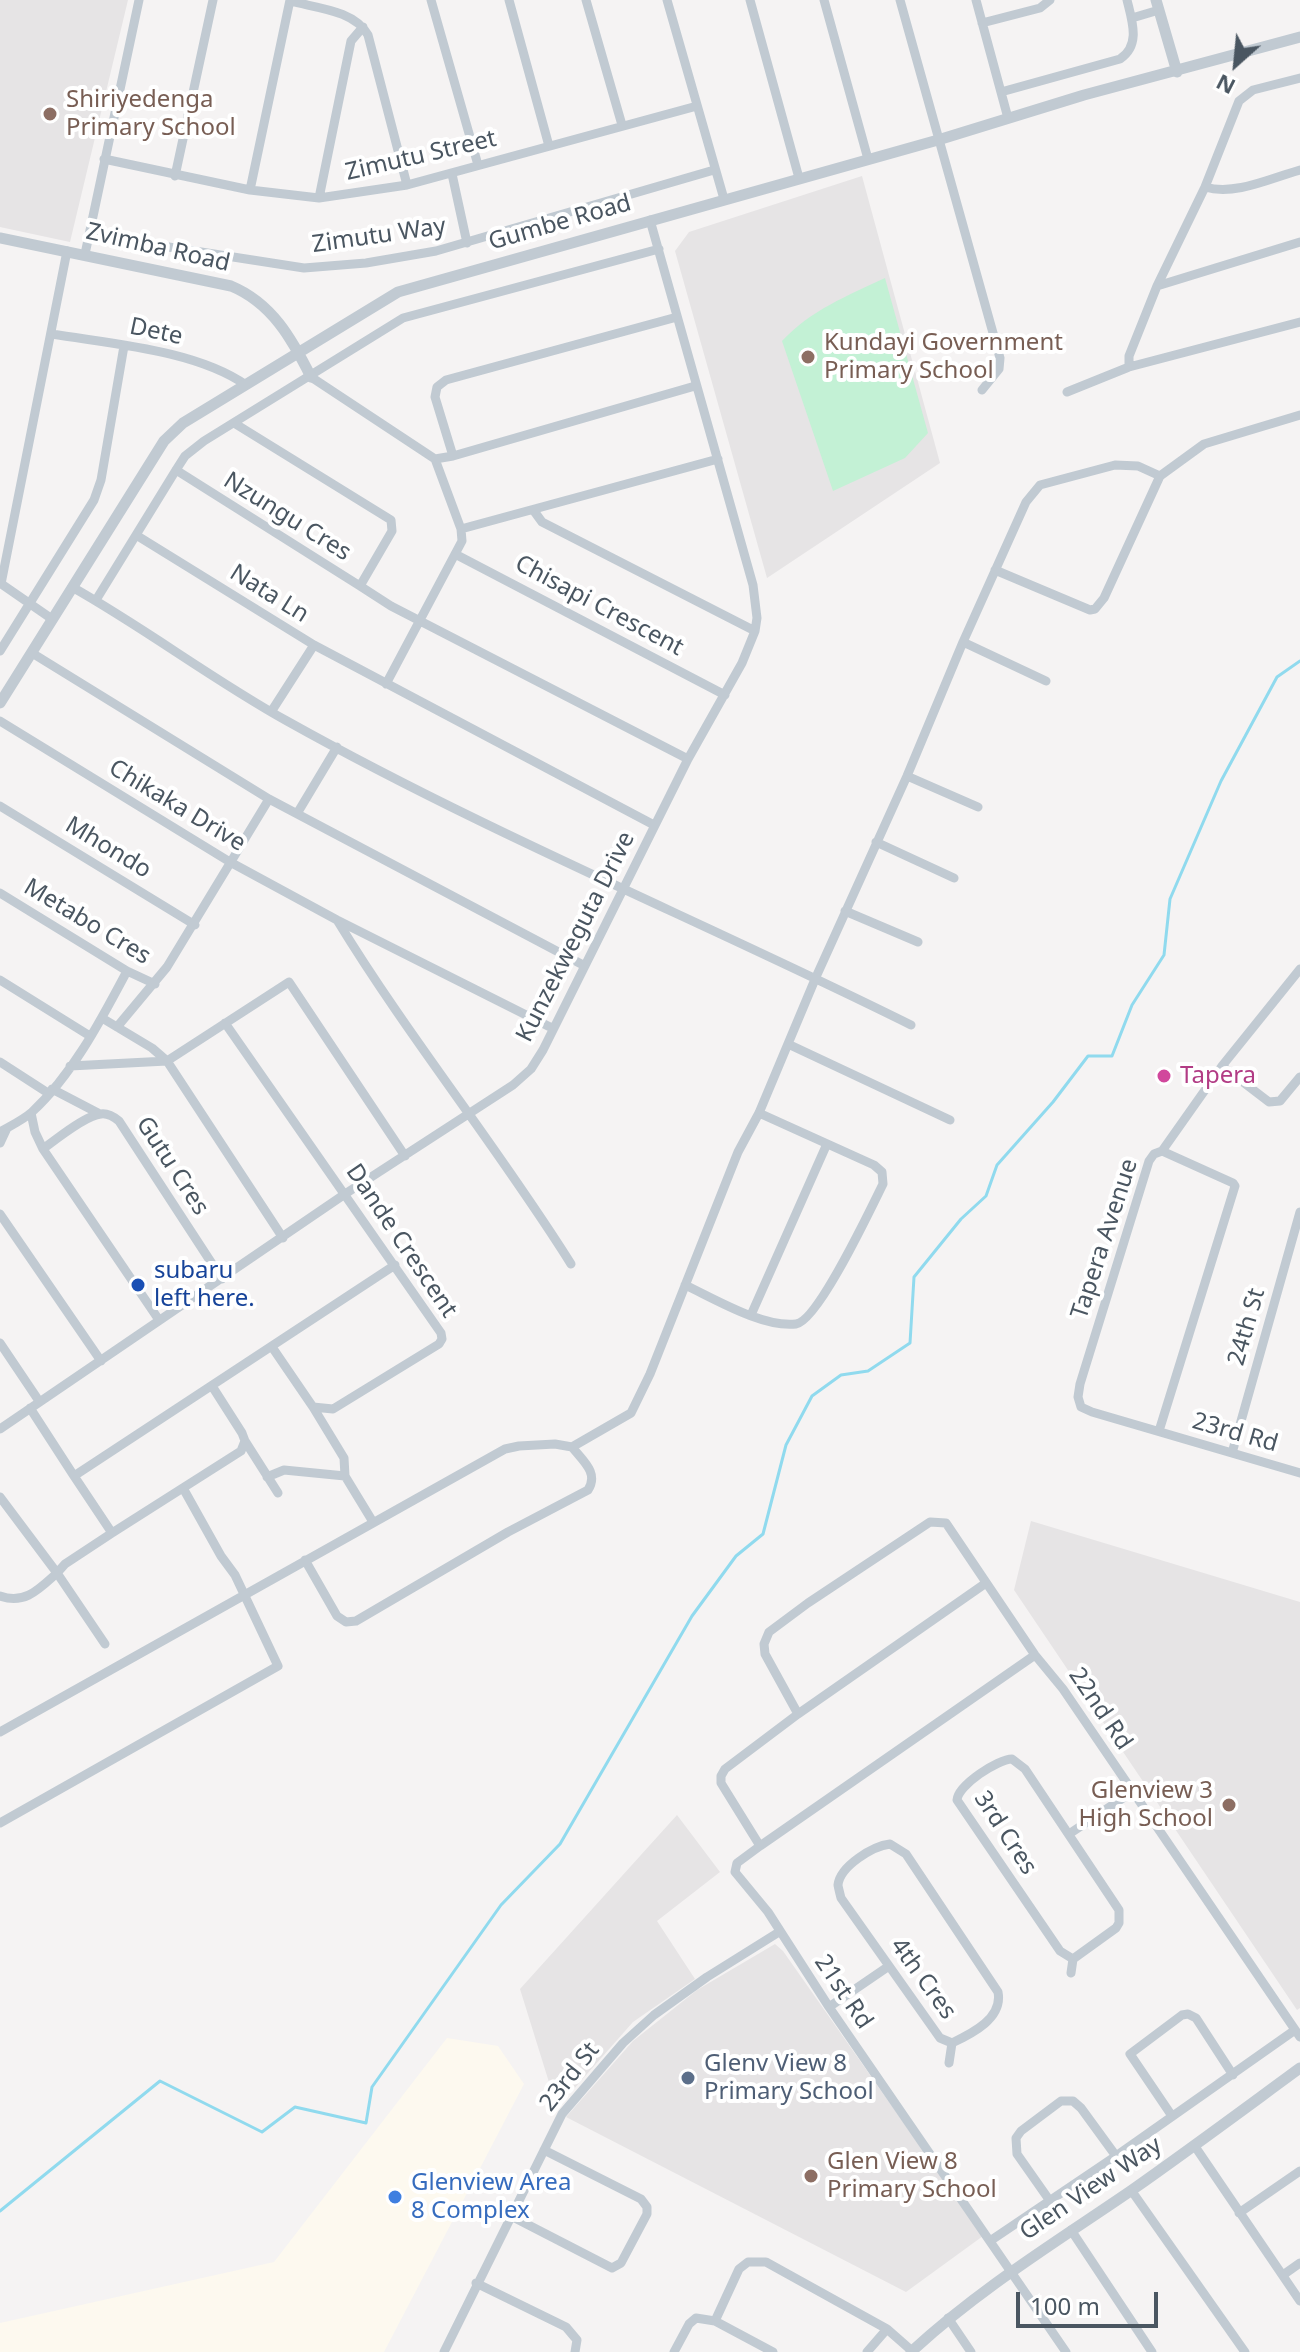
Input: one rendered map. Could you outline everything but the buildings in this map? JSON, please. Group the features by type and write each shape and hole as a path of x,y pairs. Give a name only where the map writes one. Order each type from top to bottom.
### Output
{"street":[{"path":"85,254 139,0"},
{"path":"175,176 213,0"},
{"path":"431,0 478,165"},
{"path":"509,0 549,146"},
{"path":"586,0 622,125"},
{"path":"667,0 724,199"},
{"path":"750,0 799,178"},
{"path":"824,0 868,159"},
{"path":"900,0 1000,358 999,369 982,390"},
{"path":"976,0 1008,118"},
{"path":"982,23 1040,8 1050,0"},
{"path":"1001,92 1120,59 1127,54 1133,43 1132,18 1127,0"},
{"path":"250,190 290,1 337,13 363,27 368,35 407,185"},
{"path":"1132,18 1157,5 1177,72"},
{"path":"319,198 351,41 363,27"},
{"name":"Gumbe Road","path":"0,703 164,441 183,423 398,292 1300,37"},
{"path":"1129,367 1129,356 1157,286 1205,187 1239,101 1253,90 1300,78"},
{"name":"Zimutu Street","path":"104,159 250,190 319,198 407,185 697,106"},
{"name":"Zimutu Way","path":"90,230 143,243 304,268 366,263 467,243 714,170"},
{"path":"1205,187 1217,191 1230,190 1300,170"},
{"path":"452,174 467,243"},
{"name":"Kunzekweguta Drive","path":"0,1429 345,1194 513,1085 531,1069 624,891 688,759 742,663 757,618 753,585 650,220"},
{"name":"Zvimba Road","path":"0,238 231,286 246,292 269,309 311,377"},
{"path":"1157,286 1300,242"},
{"path":"96,600 185,456 204,441 403,318 659,249"},
{"path":"52,619 1,583 67,251"},
{"path":"453,456 435,397 437,387 446,380 677,317"},
{"path":"1067,392 1129,367 1300,322"},
{"name":"Dete","path":"52,334 202,363 229,373 246,385"},
{"path":"0,651 94,500 101,480 124,346"},
{"path":"311,377 435,459 461,529 462,541 386,684"},
{"path":"435,459 695,386"},
{"path":"995,570 1090,610 1095,609 1104,598 1160,476 1204,444 1300,415"},
{"name":"Nzungu Cres","path":"176,470 360,586 392,531 391,520 234,423"},
{"path":"461,529 718,459"},
{"path":"0,1732 505,1449 555,1444 572,1447 631,1413 738,1152 759,1113 1026,502 1040,485 1115,465 1138,466 1160,476"},
{"path":"534,511 542,522 755,631"},
{"name":"Nata Ln","path":"136,535 314,645 271,712"},
{"name":"Chisapi Crescent","path":"455,554 725,695"},
{"path":"360,586 391,606 688,759"},
{"path":"72,587 271,712 337,747 624,891 816,977 911,1025"},
{"path":"963,642 1046,681"},
{"path":"314,645 654,825"},
{"path":"32,653 269,799 585,966"},
{"name":"Chikaka Drive","path":"0,721 230,862 337,920 552,1028"},
{"path":"298,812 337,747"},
{"path":"907,776 978,807"},
{"path":"117,1027 155,984 195,925 269,799"},
{"name":"Mhondo","path":"0,806 195,925"},
{"path":"876,842 954,878"},
{"name":"Metabo Cres","path":"0,893 127,971 155,984"},
{"path":"845,911 918,942"},
{"name":"Chikaka Drive","path":"337,920 571,1264"},
{"path":"1162,1151 1222,1066 1300,969"},
{"path":"0,1143 4,1130 31,1113 70,1066 102,1018 127,971"},
{"path":"0,980 90,1036"},
{"path":"70,1066 167,1061 289,982 405,1156"},
{"path":"102,1018 152,1048 167,1061 283,1238"},
{"name":"Dande Crescent","path":"225,1023 441,1333 439,1344 333,1409 313,1407"},
{"path":"788,1044 950,1120"},
{"path":"0,1062 50,1091 98,1113"},
{"path":"1222,1066 1269,1102 1280,1101 1300,1077"},
{"path":"31,1113 43,1149 159,1320"},
{"name":"Gutu Cres","path":"43,1149 98,1113 109,1114 119,1121 222,1279"},
{"path":"685,1285 751,1315 784,1324 800,1324 839,1271 883,1184 882,1172 874,1165 826,1146 759,1113"},
{"path":"751,1315 826,1146"},
{"name":"Tapera Avenue","path":"1162,1151 1235,1186 1159,1431 1092,1412 1081,1407 1078,1397 1149,1161 1154,1154 1162,1151"},
{"name":"24th St","path":"1232,1453 1300,1212"},
{"path":"0,1214 101,1361"},
{"path":"74,1476 395,1265"},
{"path":"0,1343 74,1476 112,1533"},
{"path":"272,1347 344,1458 345,1476 373,1522"},
{"path":"212,1386 278,1493"},
{"name":"23rd Rd","path":"1159,1431 1300,1473"},
{"path":"0,1596 20,1599 33,1594 65,1564 241,1451 245,1441"},
{"path":"305,1560 337,1616 346,1622 356,1621 508,1532 588,1490 593,1481 592,1473 572,1447"},
{"path":"267,1477 284,1470 345,1476"},
{"path":"0,1823 278,1666 245,1594 183,1488"},
{"path":"0,1497 105,1644"},
{"name":"22nd Rd","path":"798,1714 765,1654 764,1644 769,1632 930,1522 946,1523 1298,2034"},
{"path":"986,1583 798,1714 725,1769 721,1783 760,1846 1035,1655"},
{"name":"3rd Cres","path":"1012,1759 1025,1769 1119,1910 1116,1928 1073,1959 1060,1951 959,1805 957,1794 960,1788 1002,1760 1012,1759"},
{"path":"1069,1834 1132,1792"},
{"name":"4th Cres","path":"890,1844 906,1854 998,1992 1000,2001 994,2016 952,2043 940,2038 841,1898 838,1885 842,1873 881,1845 890,1844"},
{"name":"21st Rd","path":"760,1846 737,1863 735,1872 768,1912 829,2007 1066,2352"},
{"name":"23rd St","path":"447,2351 476,2283 562,2114 623,2043 654,2015 779,1932"},
{"path":"1071,1973 1073,1959"},
{"path":"829,2007 889,1966"},
{"path":"1172,2116 1130,2054 1182,2015 1196,2018 1233,2075"},
{"path":"990,2241 1298,2034"},
{"path":"949,2063 952,2043"},
{"name":"Glen View Way","path":"912,2352 948,2318 1011,2271 1131,2190 1300,2068"},
{"path":"1050,2201 1017,2154 1016,2138 1061,2101 1073,2101 1081,2108 1116,2156"},
{"path":"1194,2145 1300,2301"},
{"path":"511,2216 612,2268 621,2263 647,2214 647,2207 641,2199 544,2150"},
{"path":"1239,2213 1300,2171"},
{"path":"1131,2190 1245,2352"},
{"path":"1071,2230 1152,2352"},
{"path":"715,2321 739,2269 756,2260 766,2262 887,2329 912,2352"},
{"path":"1283,2275 1300,2263"},
{"path":"476,2283 566,2327 577,2340 575,2352"},
{"path":"674,2352 689,2324 696,2318 715,2321 773,2352"},
{"path":"948,2318 971,2352"},
{"path":"867,2352 887,2329"}],"shaded area":[{"name":"Shiriyedenga Primary School","path":"0,0 128,0 70,242 0,227"},
{"name":"Kundayi Government Primary School","path":"862,176 940,463 767,578 675,251 689,232"},
{"name":"Glenview 3 High School","path":"1031,1521 1300,1602 1300,2008 1297,2010 1014,1590"},
{"path":"677,1815 720,1872 657,1921 695,1979 633,2022 557,2108 520,1989"},
{"name":"Glen View 8 Primary School","path":"775,1944 783,1951 983,2236 906,2292 566,2117 633,2041 697,1990"},
{"name":"Glenview Area 8 Complex","path":"447,2038 498,2046 524,2084 384,2352 0,2352 0,2323 274,2262"}],"green space":[{"path":"885,278 928,433 905,458 833,491 782,341 817,312"}],"waterway":[{"path":"0,2211 160,2081 262,2132 295,2107 366,2123 372,2087 501,1905 560,1844 692,1616 736,1556 763,1534 786,1445 812,1396 841,1375 868,1371 910,1343 914,1277 961,1219 986,1196 997,1165 1053,1102 1088,1056 1112,1056 1132,1005 1164,955 1170,899 1221,781 1277,677 1300,661"}],"place":[{"name":"Shiriyedenga Primary School","path":"50,114"},
{"name":"Kundayi Government Primary School","path":"808,357"},
{"name":"Tapera","path":"1164,1076"},
{"name":"subaru left here.","path":"138,1285"},
{"name":"Glenview 3 High School","path":"1229,1805"},
{"name":"Glenv View 8 Primary School","path":"688,2078"},
{"name":"Glen View 8 Primary School","path":"811,2176"},
{"name":"Glenview Area 8 Complex","path":"395,2197"}]}
